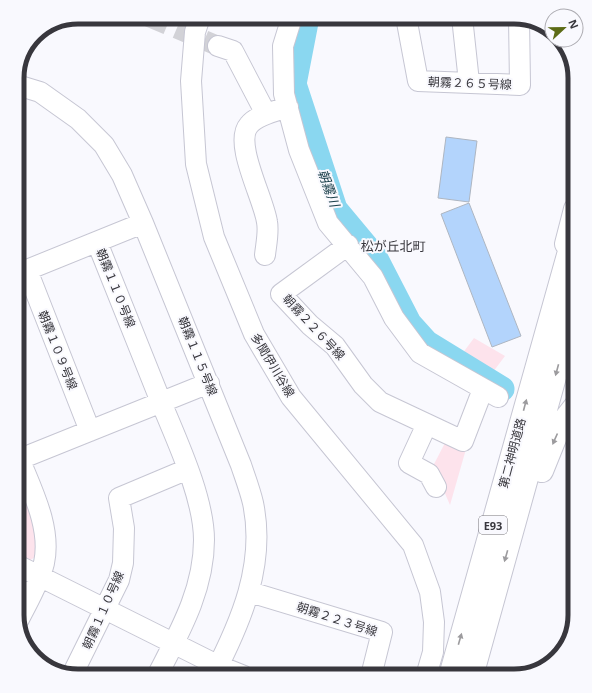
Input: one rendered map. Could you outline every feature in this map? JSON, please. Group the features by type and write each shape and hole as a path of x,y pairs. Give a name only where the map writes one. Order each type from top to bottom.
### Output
{"highway":[{"path":"534,373 568,237"},
{"name":"第二神明道路","path":"452,669 568,254"},
{"name":"第二神明道路","path":"474,669 568,331"},
{"path":"517,518 538,485 562,424 568,416"}],"street":[{"name":"多聞伊川谷線","path":"198,24 195,32 191,81 196,164 214,237 254,334 291,397 413,545 430,592 434,622 433,652 428,669"},
{"path":"290,24 283,46 284,94 299,150 328,223 348,245"},
{"name":"朝霧２６５号線","path":"407,24 418,81 520,85 519,24"},
{"path":"463,24 469,82"},
{"path":"218,46 233,51 266,114"},
{"name":"朝霧１１５号線","path":"24,87 40,92 78,119 104,145 122,175 209,382 241,465 253,503 256,534 255,566 250,592 217,669"},
{"path":"265,255 267,223 262,198 245,150 244,136 249,125 266,114 288,107"},
{"path":"24,271 143,223"},
{"name":"朝霧１１０号線","path":"97,242 188,469 200,514 204,540 199,584 193,602 161,669"},
{"name":"朝霧２２６号線","path":"348,245 373,277 394,318 420,354 490,393 463,441 380,402 363,385 335,346 310,325 281,294 348,245"},
{"name":"朝霧１０９号線","path":"24,277 90,431"},
{"path":"24,454 90,431 209,382"},
{"path":"427,424 409,463 429,474 436,487"},
{"name":"朝霧１１０号線","path":"75,669 119,580 123,563 124,528 119,498 188,469"},
{"path":"24,471 39,509 45,541 44,562 40,577 24,609"},
{"path":"24,569 174,644 213,669"},
{"name":"朝霧２２３号線","path":"250,592 382,632 372,669"}],"shaded area":[{"path":"474,338 505,356 490,376 459,358"},
{"path":"446,441 466,449 450,505 433,466"},
{"path":"24,490 32,510 38,555 29,561 24,558"}],"building":[{"path":"446,137 477,141 469,202 438,198"},
{"path":"469,203 521,336 492,347 441,214"}],"waterway":[{"name":"朝霧川","path":"306,24 294,84 335,209 375,257 409,323 427,343 502,389"}],"tunnel":[{"path":"166,24 218,46"}],"district":[{"name":"松が丘北町","path":"393,246"}]}
